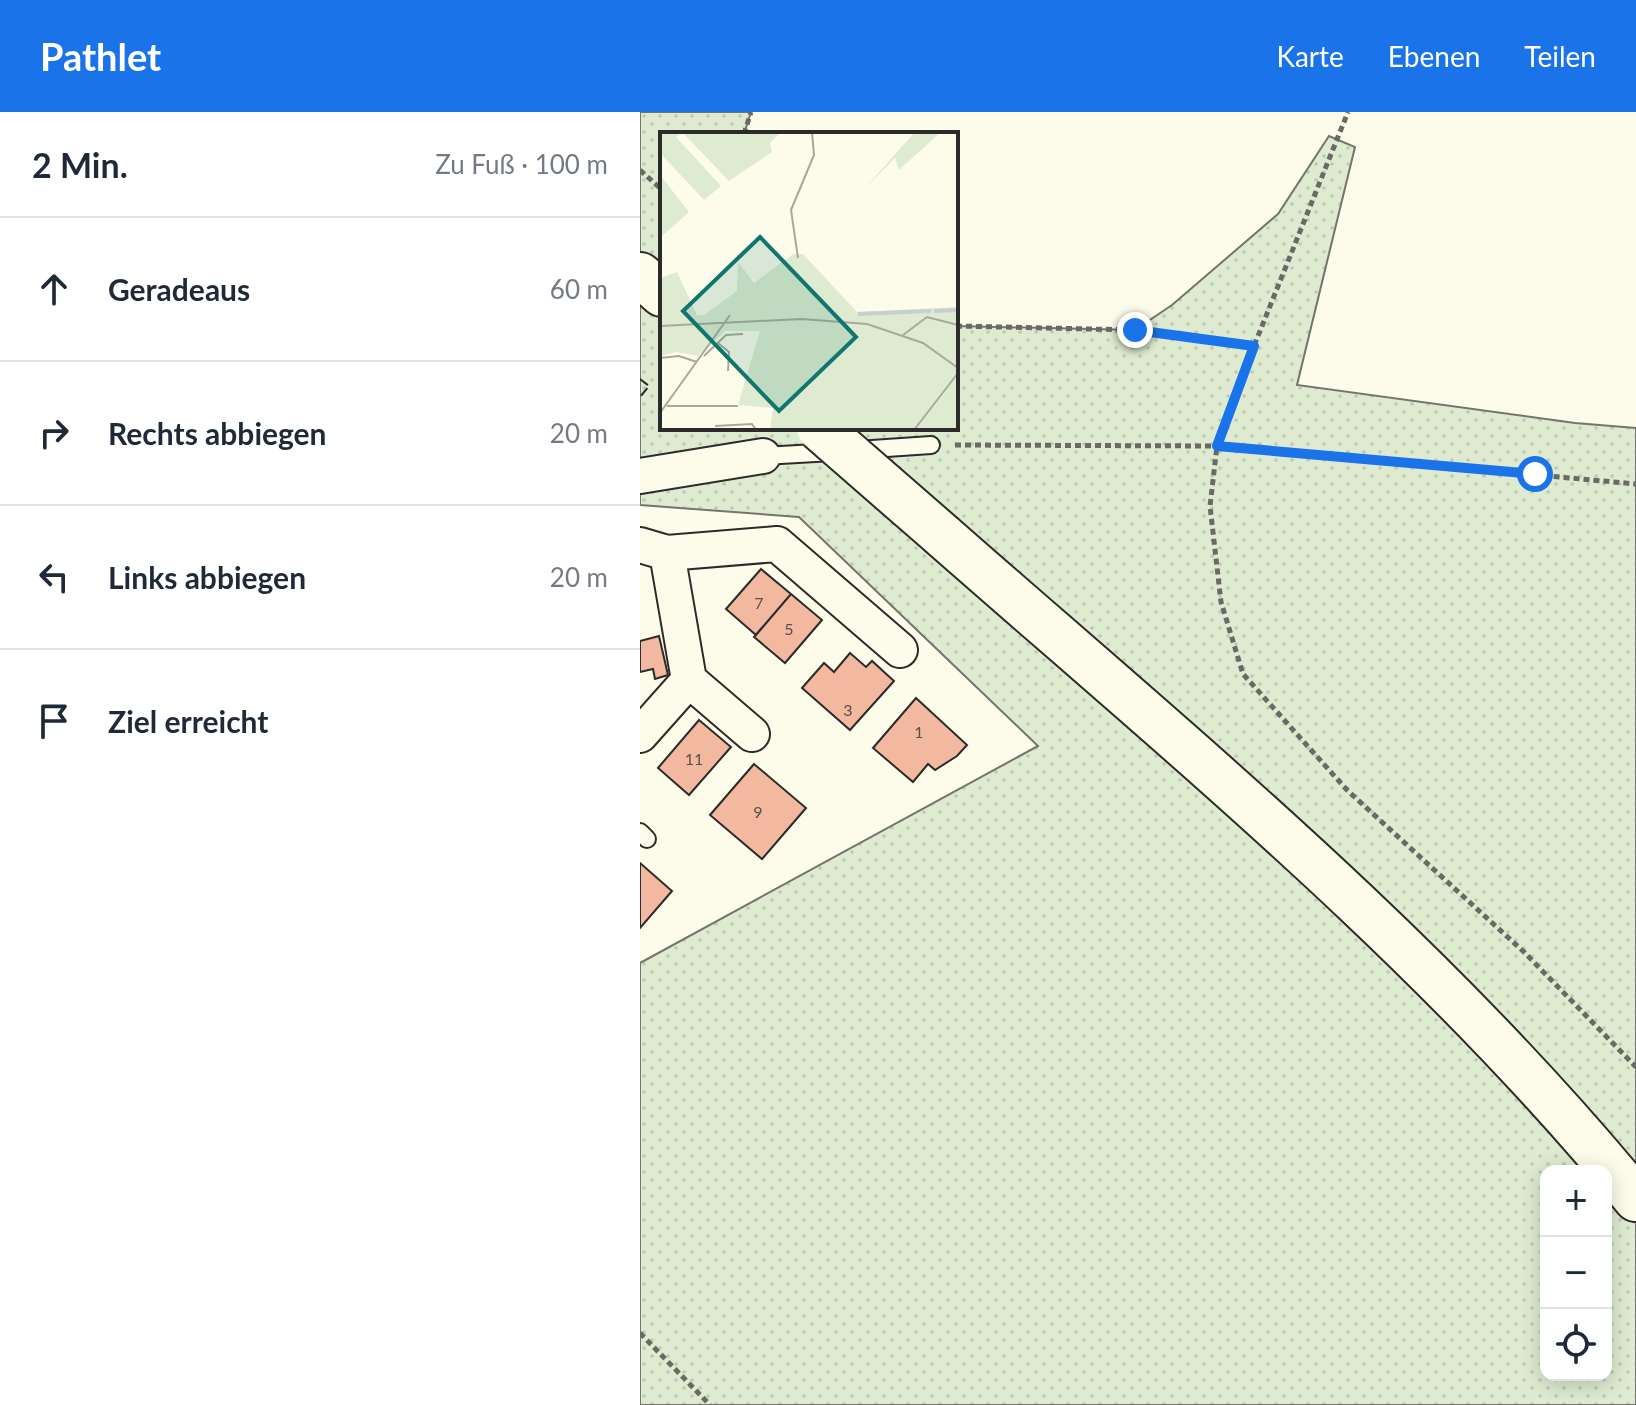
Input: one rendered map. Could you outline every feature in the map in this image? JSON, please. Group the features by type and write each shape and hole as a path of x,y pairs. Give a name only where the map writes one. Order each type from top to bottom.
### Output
{"main road":[{"path":"640,275 660,292"},
{"path":"821,430 1214,774 1387,932 1505,1050 1586,1137 1636,1199"}],"street":[{"path":"640,476 763,456"},
{"path":"752,734 689,680 654,549 777,544 900,650"},
{"path":"640,735 689,680"}],"lane":[{"path":"763,456 931,445"}],"path":[{"path":"745,132 751,112"},
{"path":"1348,112 1217,446 1210,506 1221,602 1243,674 1347,790 1524,952 1636,1067"},
{"path":"640,170 660,188"},
{"path":"958,326 1135,330 1254,346"},
{"path":"931,445 1217,446 1636,484"},
{"path":"640,1333 710,1405"}],"green space":[{"path":"640,112 751,112 745,132 660,132 660,430 958,430 958,326 1135,330 1172,305 1278,214 1329,136 1355,147 1297,385 1575,423 1636,428 1636,1405 640,1405 640,963 1038,746 799,517 640,505"}],"building":[{"path":"761,569 791,594 756,635 726,609"},
{"path":"791,594 822,620 785,663 754,637"},
{"path":"659,636 668,675 655,679 653,669 640,672 640,641"},
{"path":"850,653 866,667 872,661 894,681 850,730 802,688 824,663 834,672"},
{"path":"916,698 967,745 957,756 935,770 928,764 913,782 873,748"},
{"path":"699,720 731,747 689,795 658,768"},
{"path":"754,764 806,808 762,859 710,815"},
{"path":"640,863 672,891 640,928"}],"fence":[{"path":"640,379 649,386 640,397"}],"route":[{"path":"1135,330 1254,346 1217,446 1535,474"}]}
